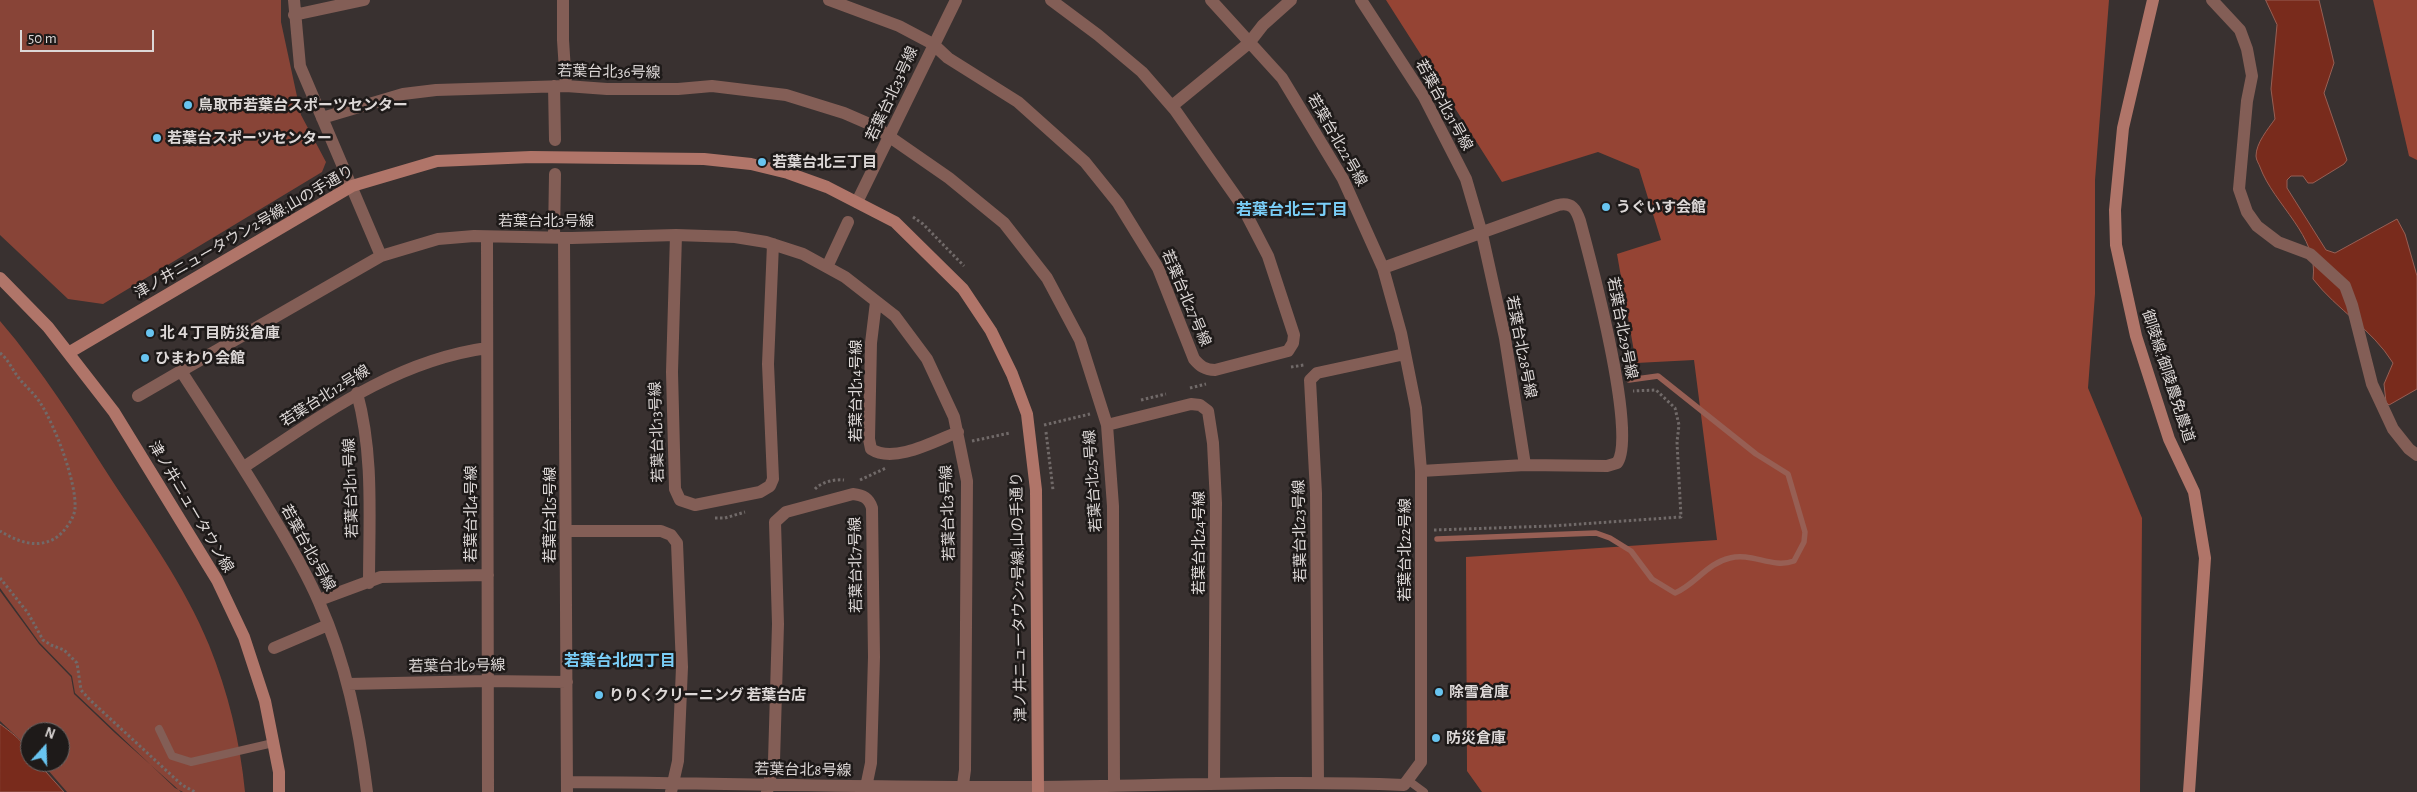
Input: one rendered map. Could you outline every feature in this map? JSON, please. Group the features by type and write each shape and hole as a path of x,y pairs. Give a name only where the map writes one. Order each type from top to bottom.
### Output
{"street":[{"path":"294,0 300,66 381,256"},
{"path":"294,15 364,0"},
{"path":"555,140 560,86 563,0"},
{"name":"若葉台北27号線","path":"829,0 899,26 933,44 948,58 1018,102 1085,162 1118,203 1158,268 1194,359 1199,364 1209,370 1215,370 1283,354 1291,347 1294,335 1268,256 1241,204 1172,106 1142,72 1052,0"},
{"name":"若葉台北33号線","path":"857,202 956,0"},
{"name":"若葉台北22号線","path":"1211,0 1282,78 1343,179 1383,268 1416,408 1421,471 1421,762 1409,781"},
{"path":"1172,106 1249,43 1263,25 1291,0"},
{"name":"若葉台北31号線","path":"1361,0 1424,97 1466,180 1482,234"},
{"name":"御陵線;御陵農免農道","path":"2153,0 2123,128 2115,210 2116,245 2139,345 2169,439 2194,492 2205,558 2190,792"},
{"path":"2212,0 2240,30 2247,49 2252,76 2246,101 2239,189 2247,212 2257,226 2278,242 2310,254 2345,286 2352,305 2372,384 2393,429 2409,449 2417,455"},
{"name":"若葉台北36号線","path":"322,118 403,94 436,90 560,86 678,90 712,86 786,95 844,113 874,126 891,136"},
{"name":"若葉台北25号線","path":"891,136 949,178 1004,223 1047,278 1080,340 1107,425 1113,506 1114,786"},
{"name":"津ノ井ニュータウン2号線;山の手通り","path":"70,352 352,186 437,162 531,157 704,159 751,164 788,173 827,187 895,222 963,289 991,331 1012,374 1027,414 1036,490 1038,790"},
{"name":"若葉台北5号線","path":"555,174 559,238 566,531 567,787"},
{"name":"若葉台北29号線","path":"1383,268 1482,234 1558,205 1567,204 1574,207 1580,221 1599,290 1618,391 1622,449 1617,463 1607,466 1525,465 1421,471"},
{"path":"827,267 848,222"},
{"name":"若葉台北28号線","path":"1482,234 1505,338 1525,465"},
{"name":"若葉台北3号線","path":"367,792 361,738 348,684 319,600 244,467 181,371 381,256 438,239 487,236 559,238 676,235 735,237 774,244 803,254 845,277 895,316 927,358 954,417 967,481 965,770 962,789"},
{"name":"若葉台北13号線","path":"676,235 672,372 675,489 680,500 695,505 760,492 766,490 773,479 768,364 774,244"},
{"name":"若葉台北4号線","path":"487,236 488,792"},
{"name":"津ノ井ニュータウン線","path":"0,278 38,314 70,352 114,412 217,580 244,637 265,701 279,772 279,792"},
{"name":"若葉台北14号線","path":"876,302 871,344 868,439 871,449 878,454 891,454 959,438"},
{"name":"若葉台北12号線","path":"244,467 357,393 416,365 450,355 487,348"},
{"name":"若葉台北23号線","path":"1318,782 1316,493 1310,380 1317,373 1404,354"},
{"path":"138,396 181,371"},
{"name":"若葉台北11号線","path":"357,393 363,416 369,461 369,583"},
{"name":"若葉台北24号線","path":"1107,425 1190,404 1200,405 1208,411 1213,443 1216,503 1214,782"},
{"name":"若葉台北7号線","path":"769,788 774,761 778,624 776,522 786,512 853,494 862,495 867,499 872,508 874,657 872,763 866,790"},
{"path":"566,531 661,531 671,535 677,543 682,667 678,761 672,787"},
{"path":"319,600 381,578 488,576"},
{"path":"274,648 328,625"},
{"name":"若葉台北9号線","path":"348,684 487,681 567,682"},
{"path":"1038,790 1214,782 1318,782 1404,785 1409,781"},
{"name":"若葉台北8号線","path":"567,787 1038,790"}],"lane":[{"path":"159,729 172,756 191,762 273,742"},
{"path":"1409,781 1424,792"}],"path":[{"path":"907,213 923,224 968,272"},
{"path":"0,353 40,403 54,431 71,480 75,509 68,525 56,538 44,544 29,544 14,539 0,531"},
{"path":"1422,530 1552,526 1681,517 1677,442 1679,425 1675,408 1656,390 1618,391"},
{"path":"1044,425 1103,411"},
{"path":"1043,419 1048,441 1053,491"},
{"path":"959,438 1010,433"},
{"path":"0,578 28,613 43,640 64,650 77,663 82,690 90,700 170,774 195,792"}],"shaded area":[{"name":"若葉台スポーツセンター","path":"0,0 281,0 281,22 301,115 326,162 322,172 103,304 68,299 0,235"},
{"path":"1386,0 2109,0 2095,180 2095,294 2088,388 2142,518 2140,792 1482,792 1467,771 1466,557 1717,540 1694,360 1636,363 1617,254 1661,240 1639,169 1598,152 1502,182"},
{"path":"2266,0 2319,0 2334,63 2324,93 2347,160 2344,164 2313,183 2308,183 2303,176 2291,176 2287,180 2287,188 2326,250 2335,253 2397,219 2405,234 2417,276 2417,389 2389,405 2386,402 2384,384 2393,363 2375,340 2322,290 2313,279 2313,263 2303,235 2275,194 2256,159 2260,141 2275,119 2271,89 2277,25"},
{"path":"2373,0 2417,0 2417,160 2409,156"},
{"path":"0,321 72,418 164,560 199,623 222,681 232,717 240,754 245,792 183,792 175,788 75,693 72,676 39,642 0,588"},
{"path":"0,591 39,644 71,677 74,694 181,792 67,792 50,772 70,772 70,722 20,722 20,740 0,721"},
{"path":"0,724 20,741 20,772 46,772 64,792 0,792"}],"waterway":[{"path":"1437,539 1596,533 1610,538 1631,551 1652,579 1675,593 1715,564 1730,558 1746,557 1778,563 1794,561 1804,542 1805,532 1788,474 1756,454 1658,376 1629,380"}],"place":[{"name":"鳥取市若葉台スポーツセンター","path":"188,105"},
{"name":"若葉台スポーツセンター","path":"157,138"},
{"name":"若葉台北三丁目","path":"762,162"},
{"name":"うぐいす会館","path":"1606,207"},
{"name":"北４丁目防災倉庫","path":"150,333"},
{"name":"ひまわり会館","path":"145,358"},
{"name":"除雪倉庫","path":"1439,692"},
{"name":"りりくクリーニング 若葉台店","path":"599,695"},
{"name":"防災倉庫","path":"1436,738"}],"district":[{"name":"若葉台北三丁目","path":"1292,210"},
{"name":"若葉台北四丁目","path":"620,661"}]}
